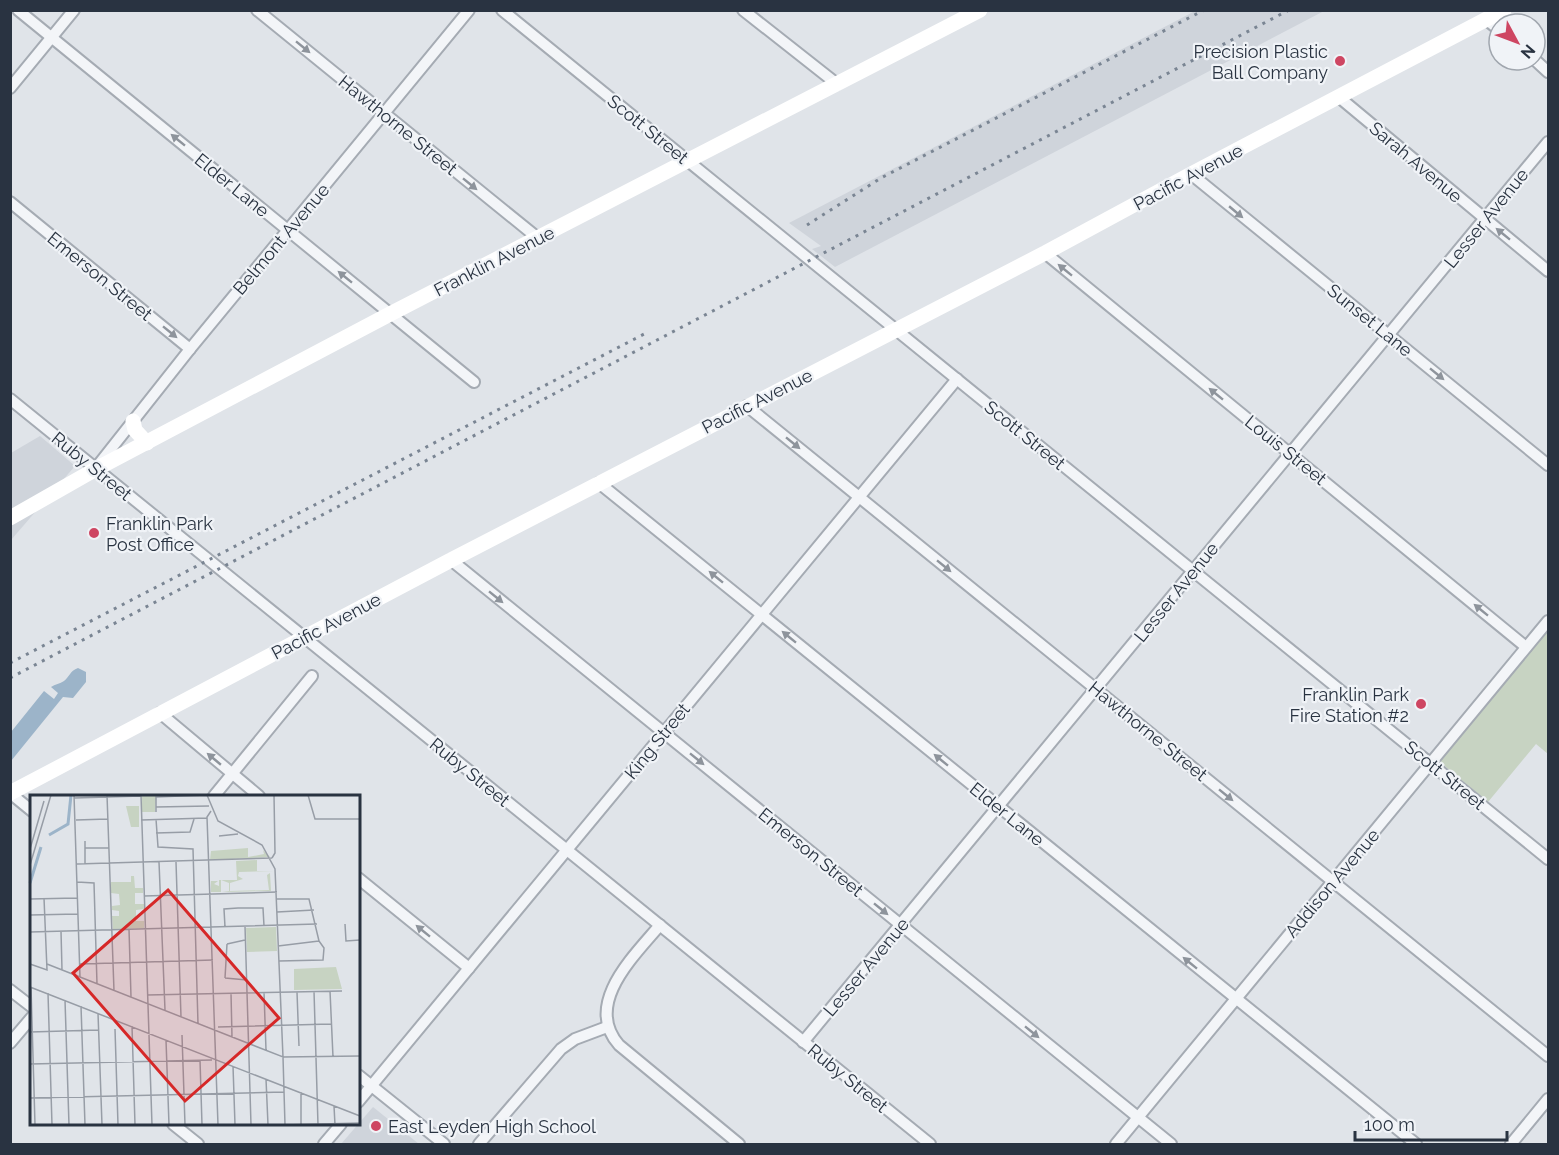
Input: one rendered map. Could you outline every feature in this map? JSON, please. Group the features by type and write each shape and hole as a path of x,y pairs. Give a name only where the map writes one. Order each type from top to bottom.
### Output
{"street":[{"name":"Elder Lane","path":"18,10 474,382"},
{"path":"10,88 74,10"},
{"name":"Hawthorne Street","path":"258,10 538,239"},
{"name":"Belmont Avenue","path":"96,469 190,349 469,10"},
{"name":"Scott Street","path":"502,10 1548,859"},
{"path":"743,10 837,84"},
{"name":"Franklin Avenue","path":"10,518 96,469 390,314 980,10"},
{"name":"Pacific Avenue","path":"10,793 451,560 1045,253 1191,174 1340,98 1487,28"},
{"name":"Sarah Avenue","path":"1340,98 1548,271"},
{"name":"Lesser Avenue","path":"803,1042 1548,142"},
{"name":"Sunset Lane","path":"1191,174 1548,465"},
{"name":"Emerson Street","path":"10,202 190,349"},
{"name":"Louis Street","path":"1045,253 1526,647"},
{"name":"King Street","path":"360,1100 957,379"},
{"name":"Ruby Street","path":"10,399 930,1144"},
{"name":"Hawthorne Street","path":"747,406 1548,1056"},
{"path":"133,421 135,430 147,443"},
{"name":"Elder Lane","path":"599,483 1416,1144"},
{"name":"Emerson Street","path":"451,560 1171,1144"},
{"name":"Addison Avenue","path":"1116,1144 1548,621"},
{"path":"215,795 312,676"},
{"path":"160,713 258,795"},
{"path":"10,793 30,808"},
{"path":"360,880 469,968"},
{"path":"660,925 614,984 608,1005 608,1027 611,1036 739,1144"},
{"path":"10,990 30,1005"},
{"path":"10,1043 30,1019"},
{"path":"479,1144 561,1049 575,1040 608,1027"},
{"path":"360,1077 444,1144"},
{"path":"1511,1144 1548,1099"},
{"path":"174,1125 198,1144"},
{"path":"324,1144 340,1125"}],"shaded area":[{"path":"1195,11 1324,11 835,267 812,249 821,246 789,223"},
{"path":"40,436 75,466 11,540 11,453"},
{"name":"East Leyden High School","path":"373,1107 419,1144 341,1144 357,1125 360,1125"}],"green space":[{"path":"1548,630 1548,754 1536,744 1488,802 1440,762"}],"water":[{"path":"78,668 86,672 86,682 73,698 63,697 11,761 11,732 44,691 54,699 58,693 51,687 64,681"}],"railway":[{"path":"807,225 881,178 1204,10"},
{"path":"10,678 1289,10"},
{"path":"10,663 648,332"}],"place":[{"name":"Precision Plastic Ball Company","path":"1340,61"},
{"name":"Franklin Park Post Office","path":"94,533"},
{"name":"Franklin Park Fire Station #2","path":"1421,704"},
{"name":"East Leyden High School","path":"376,1126"}]}
